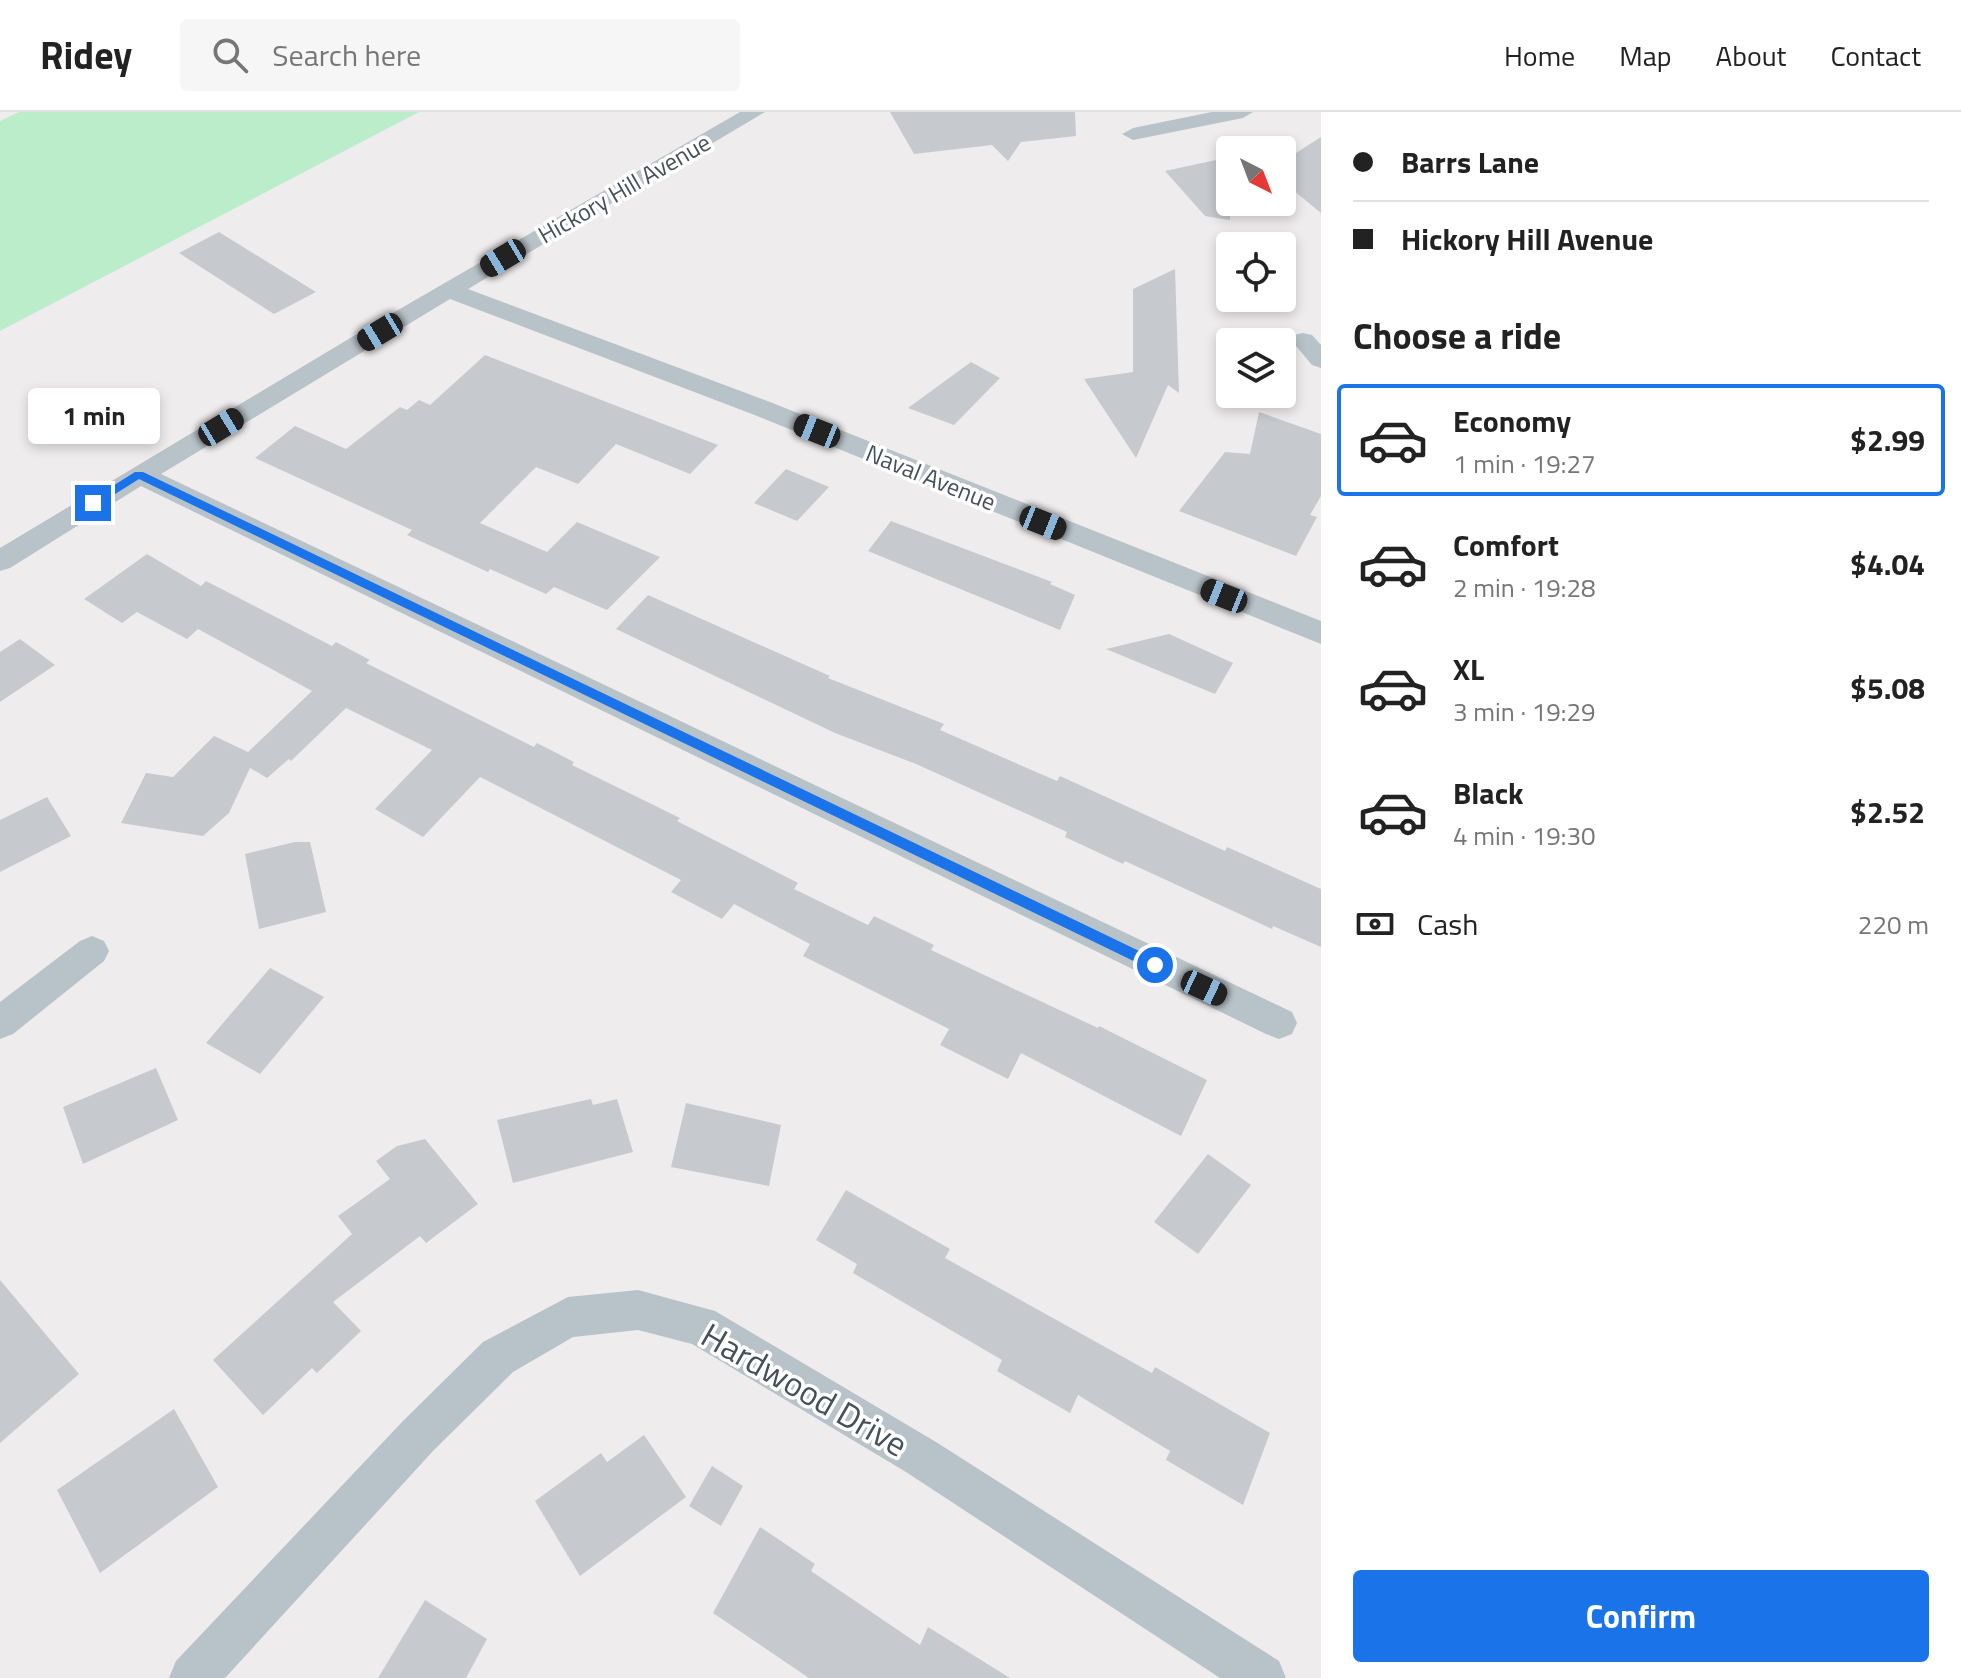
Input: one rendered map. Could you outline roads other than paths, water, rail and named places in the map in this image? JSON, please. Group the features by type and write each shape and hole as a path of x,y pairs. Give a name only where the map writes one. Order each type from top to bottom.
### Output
{"street":[{"name":"Hickory Hill Avenue","path":"0,561 139,474 755,112"},
{"path":"1133,134 1243,112"},
{"name":"Naval Avenue","path":"449,290 776,414 1321,633"},
{"path":"1303,340 1321,360"},
{"path":"139,474 1279,1023"},
{"path":"0,1023 92,951"},
{"name":"Hardwood Drive","path":"193,1678 418,1436 498,1357 568,1317 638,1310 700,1325 921,1457 1262,1678"}]}
